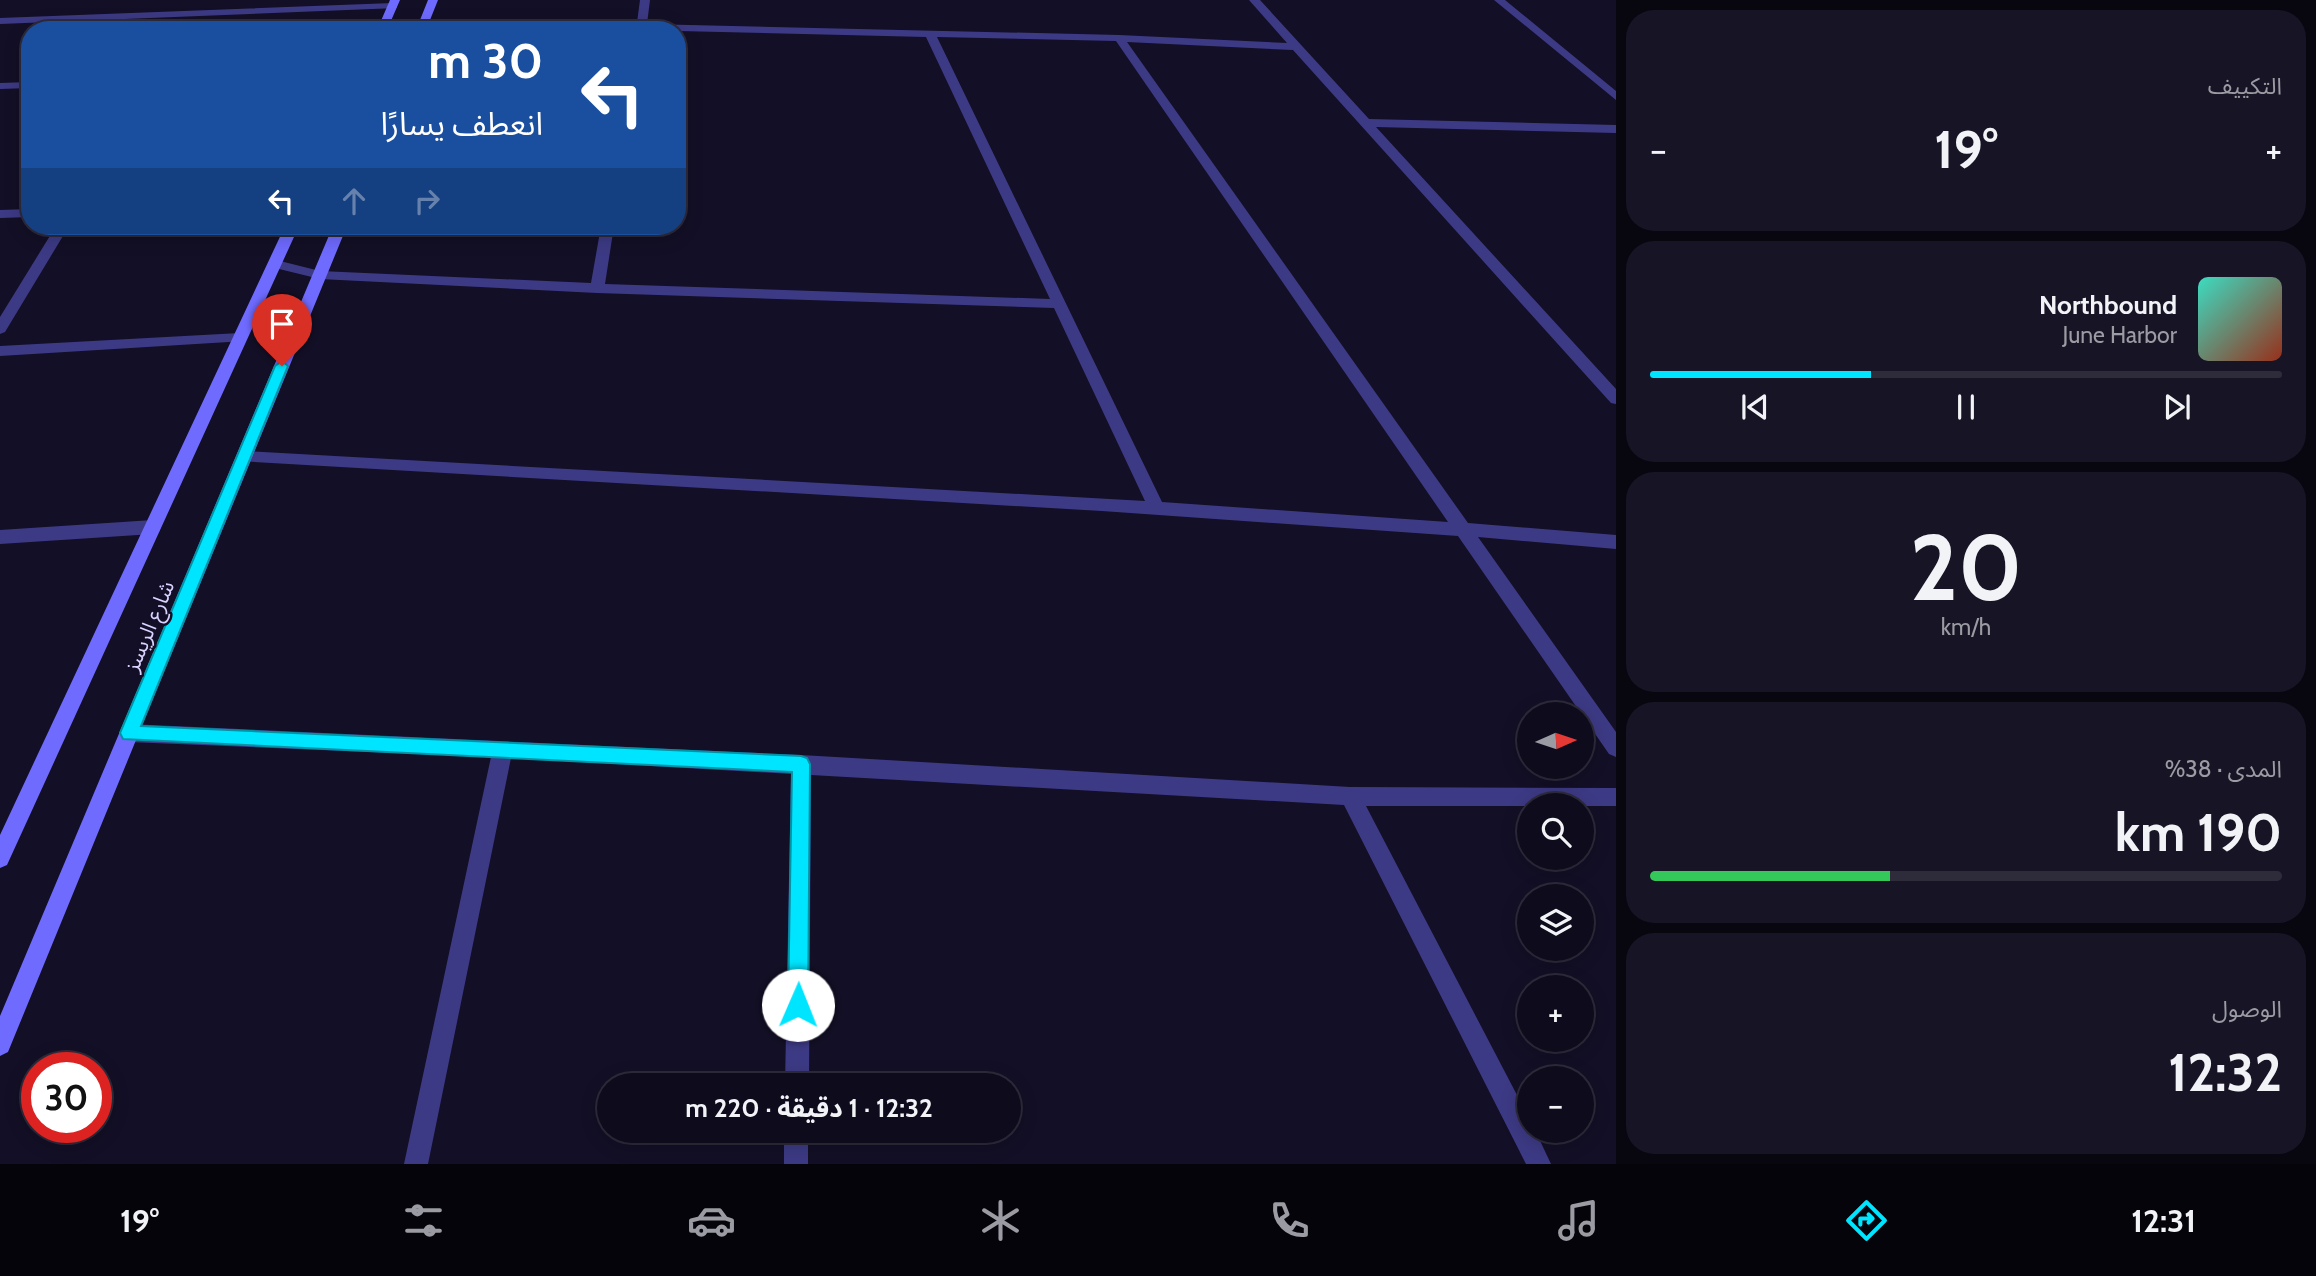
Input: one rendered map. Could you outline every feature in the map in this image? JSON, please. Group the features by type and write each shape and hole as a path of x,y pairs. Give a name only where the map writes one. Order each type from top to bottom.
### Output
{"street":[{"path":"425,21 433,0"},
{"path":"643,21 645,0"},
{"path":"1254,0 1616,399"},
{"path":"1499,0 1616,97"},
{"path":"0,21 394,3 386,21"},
{"path":"686,29 1119,37 1296,47"},
{"path":"930,33 1157,509"},
{"path":"1119,37 1616,748"},
{"path":"0,86 21,84"},
{"path":"1367,123 1616,129"},
{"path":"0,214 21,213"},
{"path":"0,329 57,235"},
{"name":"شارع الريسز","path":"3,847 288,235"},
{"name":"شارع الريسز","path":"0,1044 336,235"},
{"path":"597,288 606,235"},
{"path":"276,264 320,275 597,288 1059,303"},
{"path":"0,351 240,338"},
{"path":"244,457 1157,509 1463,528 1616,542"},
{"path":"0,537 153,527"},
{"path":"129,733 801,764 1350,796 1616,797"},
{"path":"416,1164 503,749"},
{"path":"797,1073 801,764"},
{"path":"1350,796 1539,1164"},
{"path":"796,1143 796,1164"}],"route":[{"path":"282,366 129,733 801,764 798,1005"}]}
